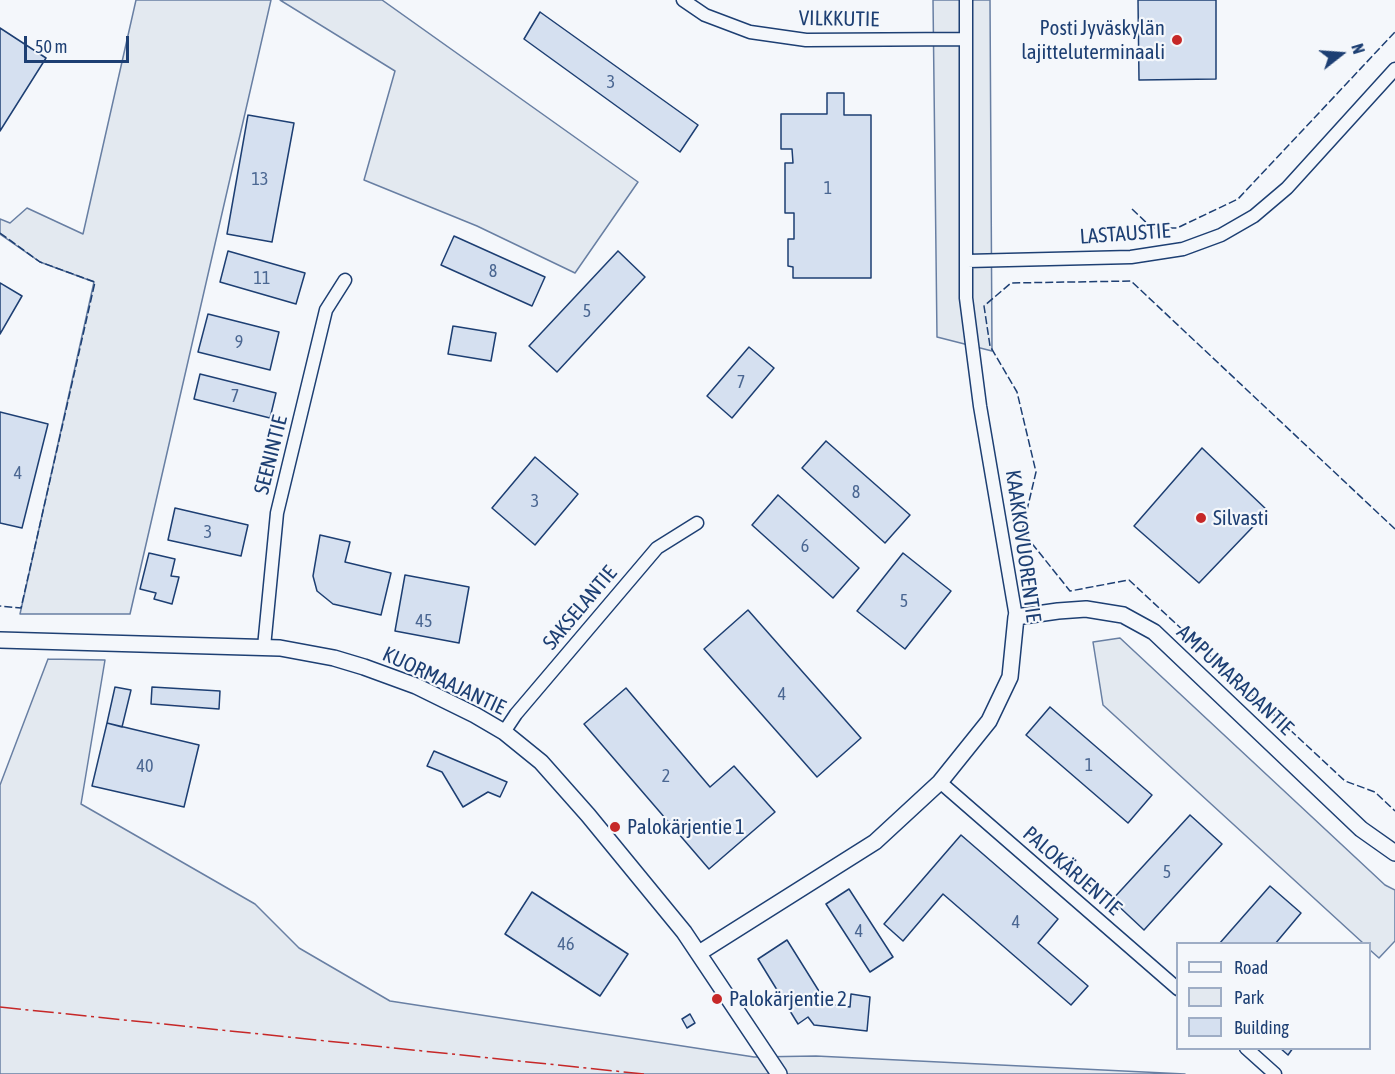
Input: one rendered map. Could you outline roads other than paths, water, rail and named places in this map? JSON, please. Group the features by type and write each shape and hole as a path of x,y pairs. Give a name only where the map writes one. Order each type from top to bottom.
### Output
{"street":[{"name":"VILKKUTIE","path":"683,0 705,15 750,32 806,40 966,39"},
{"name":"KAAKKOVUORENTIE","path":"699,953 875,842 940,782 989,721 1010,677 1016,617 969,333 966,298 966,0"},
{"name":"LASTAUSTIE","path":"967,261 1131,257 1183,249 1221,235 1254,216 1287,188 1395,69"},
{"name":"SEENINTIE","path":"264,647 277,513 326,310 345,280"},
{"name":"SAKSELANTIE","path":"504,732 516,714 657,548 697,524"},
{"name":"AMPUMARADANTIE","path":"1016,617 1086,609 1123,615 1154,632 1362,829 1395,853"},
{"name":"KUORMAAJANTIE","path":"0,640 264,647 303,651 364,667 416,686 453,703 504,732 541,762 588,815 660,901 699,953 779,1074"},
{"name":"PALOKÄRJENTIE","path":"940,782 1176,987"},
{"path":"1248,1050 1275,1074"}],"place":[{"name":"Posti Jyväskylän lajitteluterminaali","path":"1177,40"},
{"name":"Silvasti","path":"1201,518"},
{"name":"Palokärjentie 1","path":"615,827"},
{"name":"Palokärjentie 2","path":"717,999"}]}
